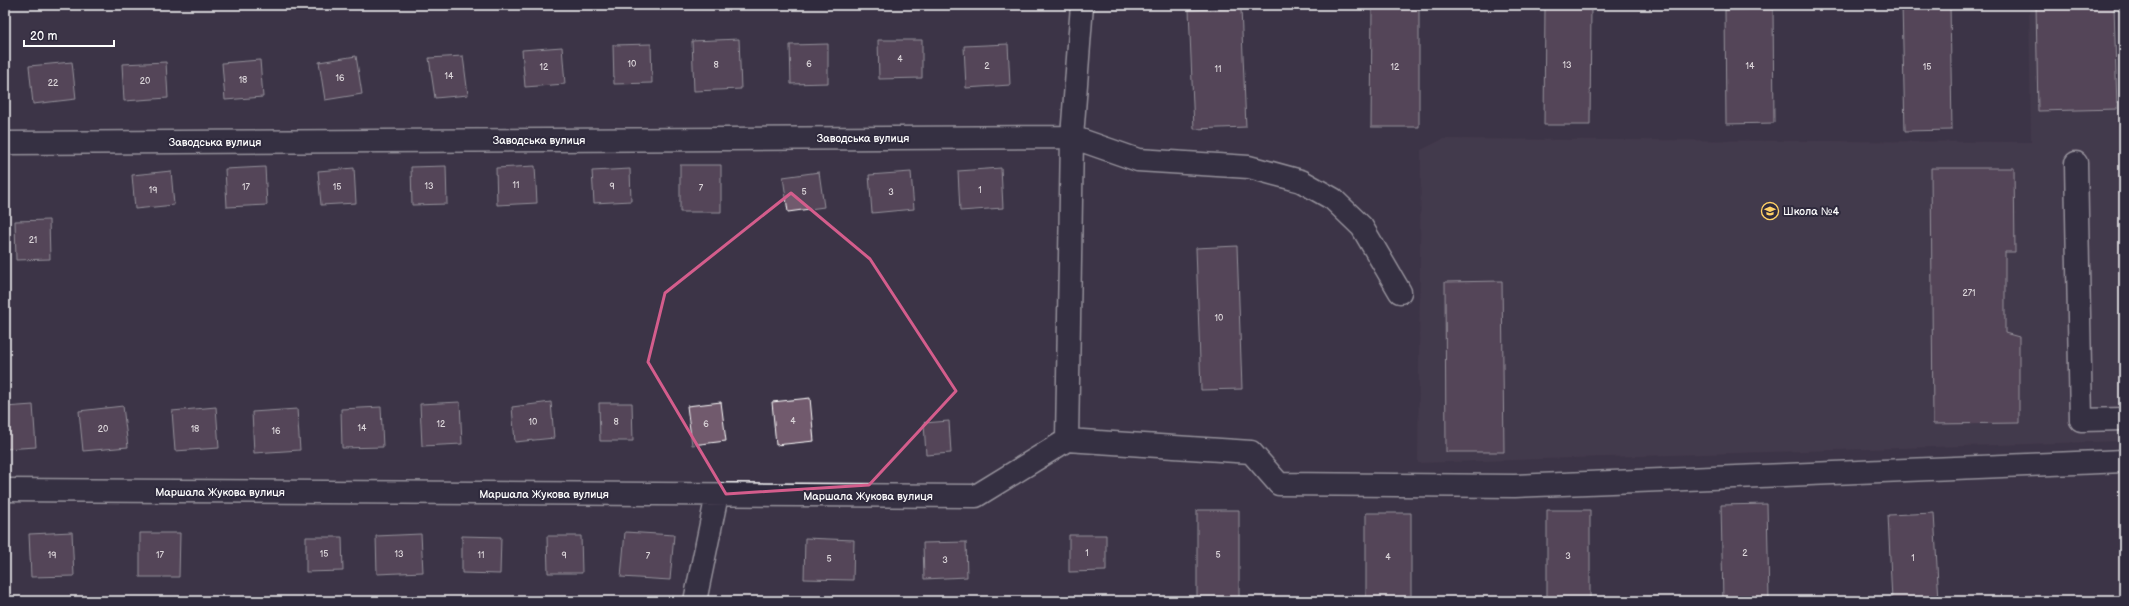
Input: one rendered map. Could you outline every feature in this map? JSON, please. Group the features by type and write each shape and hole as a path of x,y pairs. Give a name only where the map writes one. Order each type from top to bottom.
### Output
{"street":[{"path":"1082,5 1072,137 1067,440 1251,452 1280,484 1515,486 2124,461"},
{"name":"Заводська вулиця","path":"5,143 1072,137 1138,160 1249,167 1301,181 1333,199 1362,227 1400,292"},
{"path":"2076,163 2081,420 2124,419"},
{"name":"Маршала Жукова вулиця","path":"5,490 976,496 1067,440"},
{"path":"695,601 717,495"}],"highlighted area":[{"path":"791,193 870,259 956,391 869,485 726,494 648,362 665,293"}],"shaded area":[{"name":"Школа №4","path":"2029,5 2114,5 2124,441 1418,463 1421,150 1443,139 2031,142"}],"building":[{"path":"1545,5 1591,5 1590,125 1544,125"},
{"path":"1902,5 1950,5 1952,130 1905,131"},
{"path":"2036,5 2114,5 2117,109 2038,111"},
{"path":"1372,7 1419,7 1419,127 1371,127"},
{"path":"1241,8 1246,127 1194,129 1189,10"},
{"path":"1773,9 1774,123 1726,124 1725,10"},
{"path":"739,39 741,89 694,91 692,41"},
{"path":"878,40 922,40 922,78 879,79"},
{"path":"651,44 652,83 614,84 613,45"},
{"path":"828,44 828,83 791,84 790,45"},
{"path":"1008,44 1010,85 966,88 964,46"},
{"path":"562,47 565,84 525,87 522,50"},
{"path":"356,56 362,94 325,100 319,62"},
{"path":"463,56 468,95 435,98 429,58"},
{"path":"260,60 263,97 225,100 222,63"},
{"path":"72,62 76,99 33,104 29,66"},
{"path":"166,62 168,98 124,101 122,64"},
{"path":"680,165 721,165 721,212 680,212"},
{"path":"446,166 447,204 412,205 411,167"},
{"path":"535,166 537,203 497,205 496,168"},
{"path":"265,167 267,205 227,207 225,169"},
{"path":"354,168 356,203 321,205 318,171"},
{"path":"1001,168 1003,208 960,211 958,171"},
{"path":"1931,168 2014,168 2015,252 2005,252 2005,333 2019,337 2019,423 1933,424"},
{"path":"630,169 631,201 594,203 592,171"},
{"path":"171,171 174,205 135,209 132,175"},
{"path":"819,172 824,207 788,212 783,177"},
{"path":"911,172 914,209 872,213 869,175"},
{"path":"49,220 50,259 16,260 15,221"},
{"path":"1237,246 1242,389 1201,390 1196,248"},
{"path":"1502,281 1504,452 1446,452 1445,282"},
{"path":"810,398 814,441 776,445 772,402"},
{"path":"460,402 462,444 422,446 420,404"},
{"path":"551,402 554,438 515,442 512,407"},
{"path":"721,402 726,441 692,445 687,406"},
{"path":"599,403 632,403 633,441 600,441"},
{"path":"33,405 36,447 5,449 5,407"},
{"path":"123,406 128,447 83,451 79,411"},
{"path":"216,407 219,448 175,451 172,411"},
{"path":"381,407 383,447 342,448 341,409"},
{"path":"297,409 300,450 254,453 252,412"},
{"path":"949,421 951,453 926,455 924,423"},
{"path":"1767,504 1769,601 1723,601 1721,505"},
{"path":"1197,510 1239,510 1239,601 1197,601"},
{"path":"1547,510 1590,510 1590,601 1547,601"},
{"path":"1366,513 1411,513 1411,601 1366,601"},
{"path":"1934,513 1939,601 1892,601 1888,515"},
{"path":"72,532 74,576 31,577 29,534"},
{"path":"625,532 674,535 670,580 621,577"},
{"path":"140,533 180,533 179,577 140,577"},
{"path":"421,534 423,572 377,574 376,536"},
{"path":"1069,535 1106,535 1106,571 1069,572"},
{"path":"462,536 501,537 500,574 462,573"},
{"path":"547,536 581,536 582,573 548,573"},
{"path":"306,537 342,537 343,571 306,572"},
{"path":"805,538 854,540 853,580 804,579"},
{"path":"966,542 967,577 924,579 923,543"}],"place":[{"name":"Школа №4","path":"1770,211"}]}
